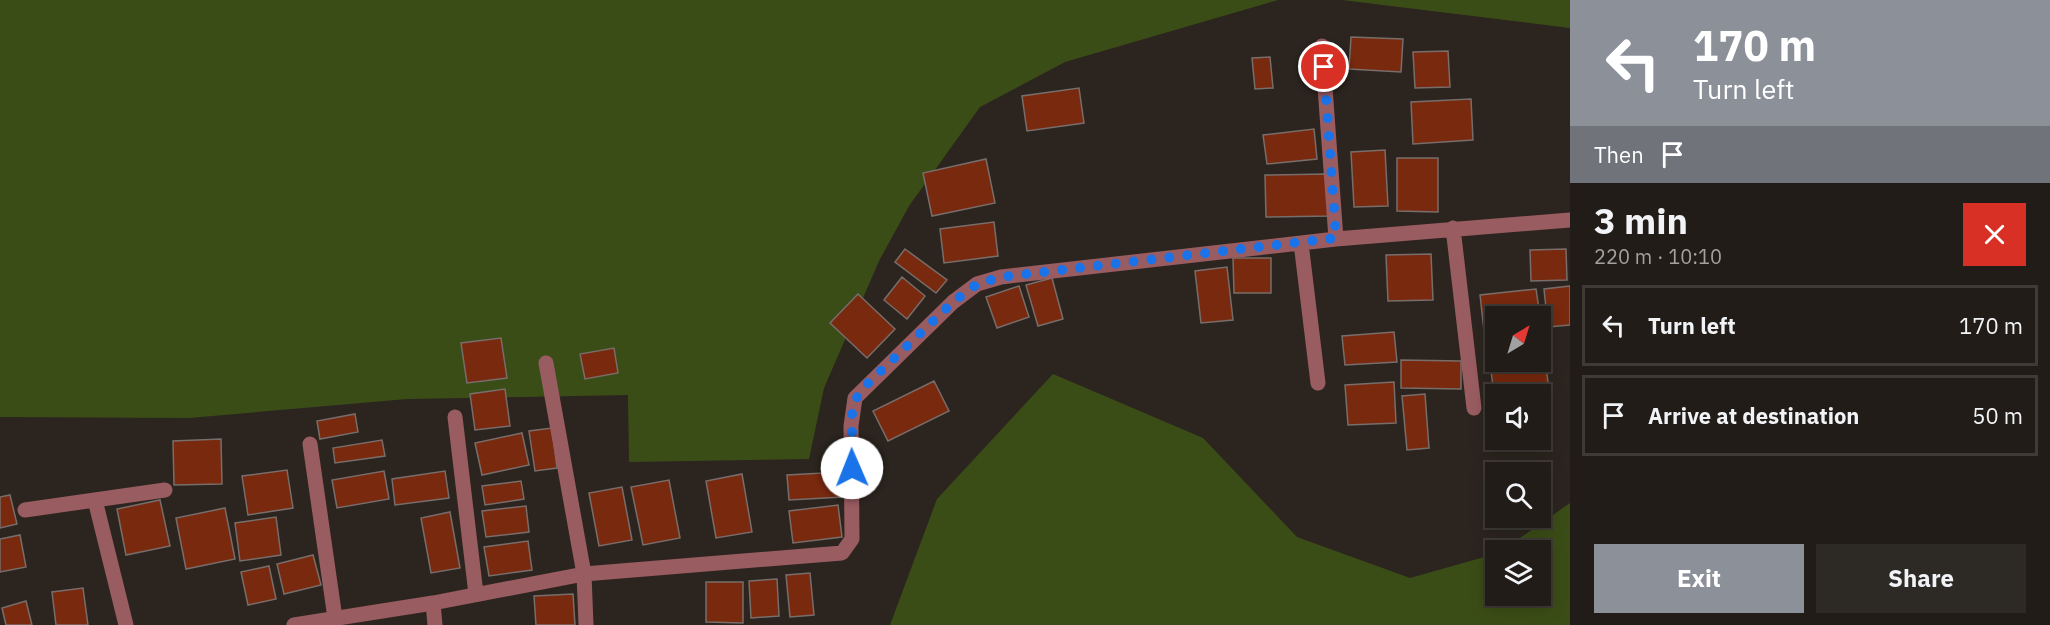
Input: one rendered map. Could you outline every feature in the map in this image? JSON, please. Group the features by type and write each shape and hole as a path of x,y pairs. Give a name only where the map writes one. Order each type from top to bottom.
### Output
{"street":[{"path":"1322,46 1336,238"},
{"path":"294,625 433,603 584,574 842,553 852,539 851,426 855,398 953,302 977,284 1001,277 1336,238 1570,220"},
{"path":"1453,228 1474,408"},
{"path":"1301,243 1318,383"},
{"path":"546,363 584,574 586,625"},
{"path":"455,417 476,594"},
{"path":"310,444 336,618"},
{"path":"25,510 165,490"},
{"path":"95,500 126,625"},
{"path":"433,603 435,625"}],"green space":[{"path":"0,0 1278,0 1065,62 980,107 909,206 879,261 824,388 809,459 629,462 628,395 407,399 189,418 0,417"},
{"path":"1342,0 1570,0 1570,28"},
{"path":"1053,374 1203,438 1297,537 1410,578 1485,557 1485,606 1551,606 1551,540 1517,540 1534,528 1551,528 1551,516 1570,503 1570,625 890,625 937,499"}],"building":[{"path":"1351,37 1403,39 1401,72 1349,69"},
{"path":"1448,51 1450,87 1415,88 1413,52"},
{"path":"1270,57 1273,88 1255,89 1252,58"},
{"path":"1079,88 1084,123 1027,131 1022,96"},
{"path":"1471,99 1473,140 1413,144 1411,102"},
{"path":"1314,129 1317,159 1267,164 1263,135"},
{"path":"1385,150 1388,206 1354,207 1351,152"},
{"path":"1397,158 1438,158 1438,212 1397,211"},
{"path":"986,159 995,203 932,216 923,173"},
{"path":"1327,174 1328,216 1266,217 1265,175"},
{"path":"994,222 998,256 944,263 940,229"},
{"path":"905,249 947,280 936,293 895,262"},
{"path":"1566,249 1567,280 1531,281 1530,250"},
{"path":"1431,254 1433,300 1388,301 1386,255"},
{"path":"1233,258 1271,258 1271,293 1234,293"},
{"path":"1227,267 1233,320 1201,323 1195,271"},
{"path":"902,277 925,296 907,319 884,300"},
{"path":"1052,278 1063,319 1038,326 1026,285"},
{"path":"1019,286 1029,317 997,328 986,297"},
{"path":"1570,286 1570,325 1551,327 1551,306 1546,306 1544,289"},
{"path":"1536,289 1539,306 1485,306 1484,331 1480,295"},
{"path":"858,294 895,329 867,358 830,323"},
{"path":"1394,332 1397,362 1345,365 1342,336"},
{"path":"501,338 507,378 467,383 461,343"},
{"path":"614,348 618,373 585,379 580,354"},
{"path":"1401,360 1461,361 1461,389 1401,388"},
{"path":"1491,372 1547,372 1548,384 1493,384"},
{"path":"934,381 949,411 888,441 873,411"},
{"path":"1394,382 1396,423 1348,425 1345,385"},
{"path":"505,389 510,426 475,430 470,394"},
{"path":"1425,394 1429,448 1407,450 1402,396"},
{"path":"355,414 358,432 320,439 317,421"},
{"path":"552,428 557,468 535,471 529,431"},
{"path":"522,433 529,465 482,475 475,443"},
{"path":"221,439 222,484 174,485 173,441"},
{"path":"382,440 385,456 335,463 333,448"},
{"path":"287,470 293,508 248,515 242,476"},
{"path":"384,471 389,499 337,508 332,480"},
{"path":"445,471 449,498 395,505 392,479"},
{"path":"842,472 843,497 789,500 787,475"},
{"path":"742,474 752,532 716,538 706,481"},
{"path":"669,480 680,538 643,545 631,487"},
{"path":"521,481 524,499 485,505 482,486"},
{"path":"622,487 632,540 599,546 589,493"},
{"path":"10,495 17,524 0,528 0,497"},
{"path":"160,500 170,546 126,555 117,509"},
{"path":"838,505 842,537 793,543 789,511"},
{"path":"526,506 529,532 486,537 482,511"},
{"path":"225,508 235,559 186,569 176,518"},
{"path":"450,512 460,568 431,573 421,518"},
{"path":"276,517 281,555 240,561 235,523"},
{"path":"20,535 26,567 0,572 0,539"},
{"path":"528,541 532,570 489,576 484,547"},
{"path":"313,555 321,585 284,594 277,564"},
{"path":"269,566 276,599 248,605 241,572"},
{"path":"810,573 814,615 790,617 786,575"},
{"path":"777,579 779,616 751,618 749,581"},
{"path":"706,582 743,582 743,623 706,622"},
{"path":"83,588 88,625 56,625 52,592"},
{"path":"573,594 575,625 536,625 534,596"},
{"path":"26,601 32,625 6,625 2,608"}],"route":[{"path":"852,468 851,426 855,398 953,302 977,284 1001,277 1336,238 1324,67"}]}
